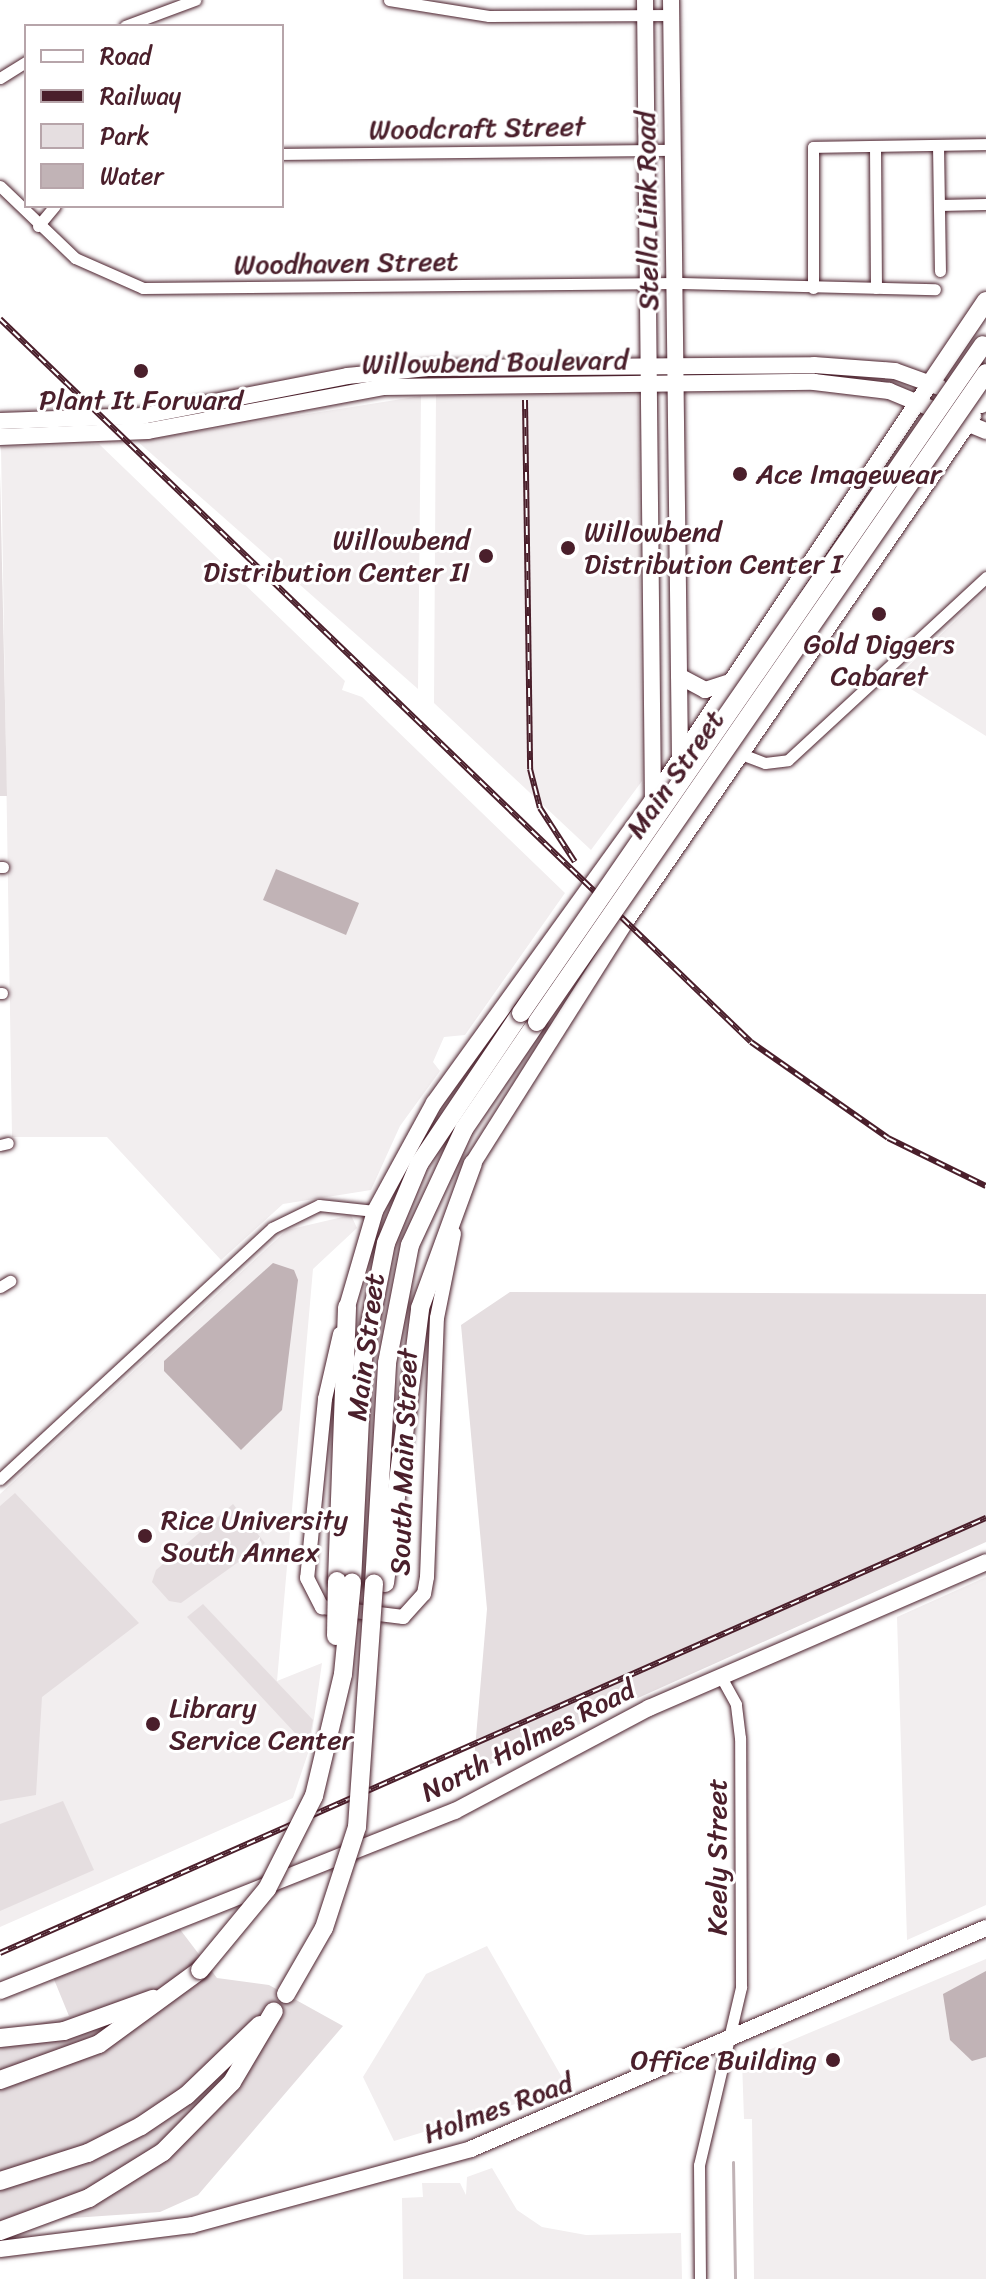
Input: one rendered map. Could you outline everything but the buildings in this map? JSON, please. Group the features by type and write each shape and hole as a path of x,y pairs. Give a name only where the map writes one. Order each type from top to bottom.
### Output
{"highway":[{"path":"930,384 986,301"},
{"name":"Main Street","path":"380,1583 387,1363 410,1245 457,1142 529,1018 985,343"},
{"path":"957,344 962,364 986,372"},
{"name":"Main Street","path":"344,1582 363,1359 386,1243 419,1164 529,1018 986,372"},
{"path":"0,2231 89,2198 163,2152 232,2082 286,1994 350,1860 363,1797 380,1583 420,1308 473,1163"},
{"path":"0,2080 99,2044 193,1975 284,1861 314,1796 333,1726 344,1582 347,1307"},
{"path":"0,2038 101,2021 193,1975"},
{"path":"0,2181 88,2153 141,2126 187,2095 274,2011"}],"main road":[{"name":"Stella Link Road","path":"645,8 653,799"},
{"name":"Stella Link Road","path":"671,8 680,757 676,852"},
{"name":"Willowbend Boulevard","path":"428,377 675,365 814,373 918,401 986,431"},
{"name":"Willowbend Boulevard","path":"0,437 142,424 347,376 649,385 814,373 895,371 984,403"},
{"name":"South Main Street","path":"347,1307 375,1211 434,1103 653,799 930,384"},
{"name":"South Main Street","path":"473,1163 659,876 984,403"},
{"name":"Willowbend Boulevard","path":"0,421 142,424"},
{"path":"893,438 914,430 936,440 941,464"},
{"path":"651,601 678,600"},
{"path":"679,676 705,690 731,681"},
{"path":"618,849 659,876"},
{"name":"North Holmes Road","path":"0,1991 455,1811 721,1677 986,1562"},
{"name":"Holmes Road","path":"0,2249 192,2225 408,2169 559,2116 986,1928"}],"street":[{"path":"130,24 195,0"},
{"path":"389,0 489,16 671,8"},
{"path":"0,78 24,63"},
{"path":"813,288 813,147 986,144"},
{"path":"938,145 940,271"},
{"path":"875,146 876,288"},
{"name":"Woodcraft Street","path":"284,154 673,150"},
{"name":"Woodhaven Street","path":"0,186 38,226 87,266 143,288 674,283 935,289"},
{"path":"939,205 986,204"},
{"path":"38,226 53,208"},
{"path":"744,755 765,763 788,760 986,577"},
{"name":"South Main Street","path":"347,1307 325,1399 307,1578 322,1607 403,1617 424,1594 427,1577 437,1318 473,1163"},
{"path":"0,1479 272,1228 319,1205 375,1211"},
{"name":"Keely Street","path":"700,2279 699,2165 732,2040 742,1946 740,1738 736,1704 721,1677"}],"shaded area":[{"path":"436,392 638,392 642,781 591,850 434,703"},
{"path":"421,396 418,689 137,441"},
{"path":"99,444 345,681 342,690 362,697 565,893 465,1035 444,1037 433,1062 440,1071 400,1126 371,1190 283,1204 221,1260 107,1137 12,1137 1,447"},
{"path":"986,591 986,736 895,679"},
{"name":"Rice University South Annex","path":"351,1215 357,1228 313,1269 277,1681 322,1663 310,1747 293,1798 0,1927 0,1494 287,1230"},
{"path":"986,1577 986,1905 907,1940 897,1617"},
{"path":"487,1946 568,2088 394,2141 363,2077 426,1974"},
{"path":"986,1959 986,2279 754,2279 752,2119 744,2119 742,2061"},
{"path":"492,2168 517,2210 542,2227 586,2235 681,2233 682,2279 403,2279 402,2198 423,2197 422,2183 460,2183 466,2195 467,2177"}],"green space":[{"path":"0,473 7,796 0,796"},
{"path":"510,1292 986,1294 986,1542 473,1772 487,1609 461,1325"},
{"path":"15,1493 139,1623 42,1697 36,1795 0,1801 0,1506"},
{"path":"233,1504 265,1543 181,1603 169,1601 152,1582 156,1570"},
{"path":"203,1604 313,1720 308,1747 187,1617"},
{"path":"63,1801 94,1870 0,1911 0,1824"},
{"path":"179,1928 217,1978 269,1985 343,2026 198,2195 160,2212 0,2223 0,2033 69,2016 53,1977"}],"water":[{"path":"276,869 359,903 346,935 263,900"},
{"path":"273,1263 294,1270 298,1280 282,1410 241,1450 164,1371 164,1361"},
{"path":"986,1971 986,2057 972,2061 950,2040 943,1994"}],"waterway":[{"path":"733,2162 735,2279"}],"railway":[{"path":"0,319 751,1042 888,1138 986,1186"},
{"path":"525,400 530,769 540,808 575,862"},
{"path":"0,1953 986,1518"}],"place":[{"name":"Plant It Forward","path":"141,371"},
{"name":"Ace Imagewear","path":"740,474"},
{"name":"Willowbend Distribution Center I","path":"568,548"},
{"name":"Willowbend Distribution Center II","path":"486,556"},
{"name":"Gold Diggers Cabaret","path":"879,614"},
{"name":"Rice University South Annex","path":"145,1536"},
{"name":"Library Service Center","path":"153,1724"},
{"name":"Office Building","path":"833,2060"}]}
